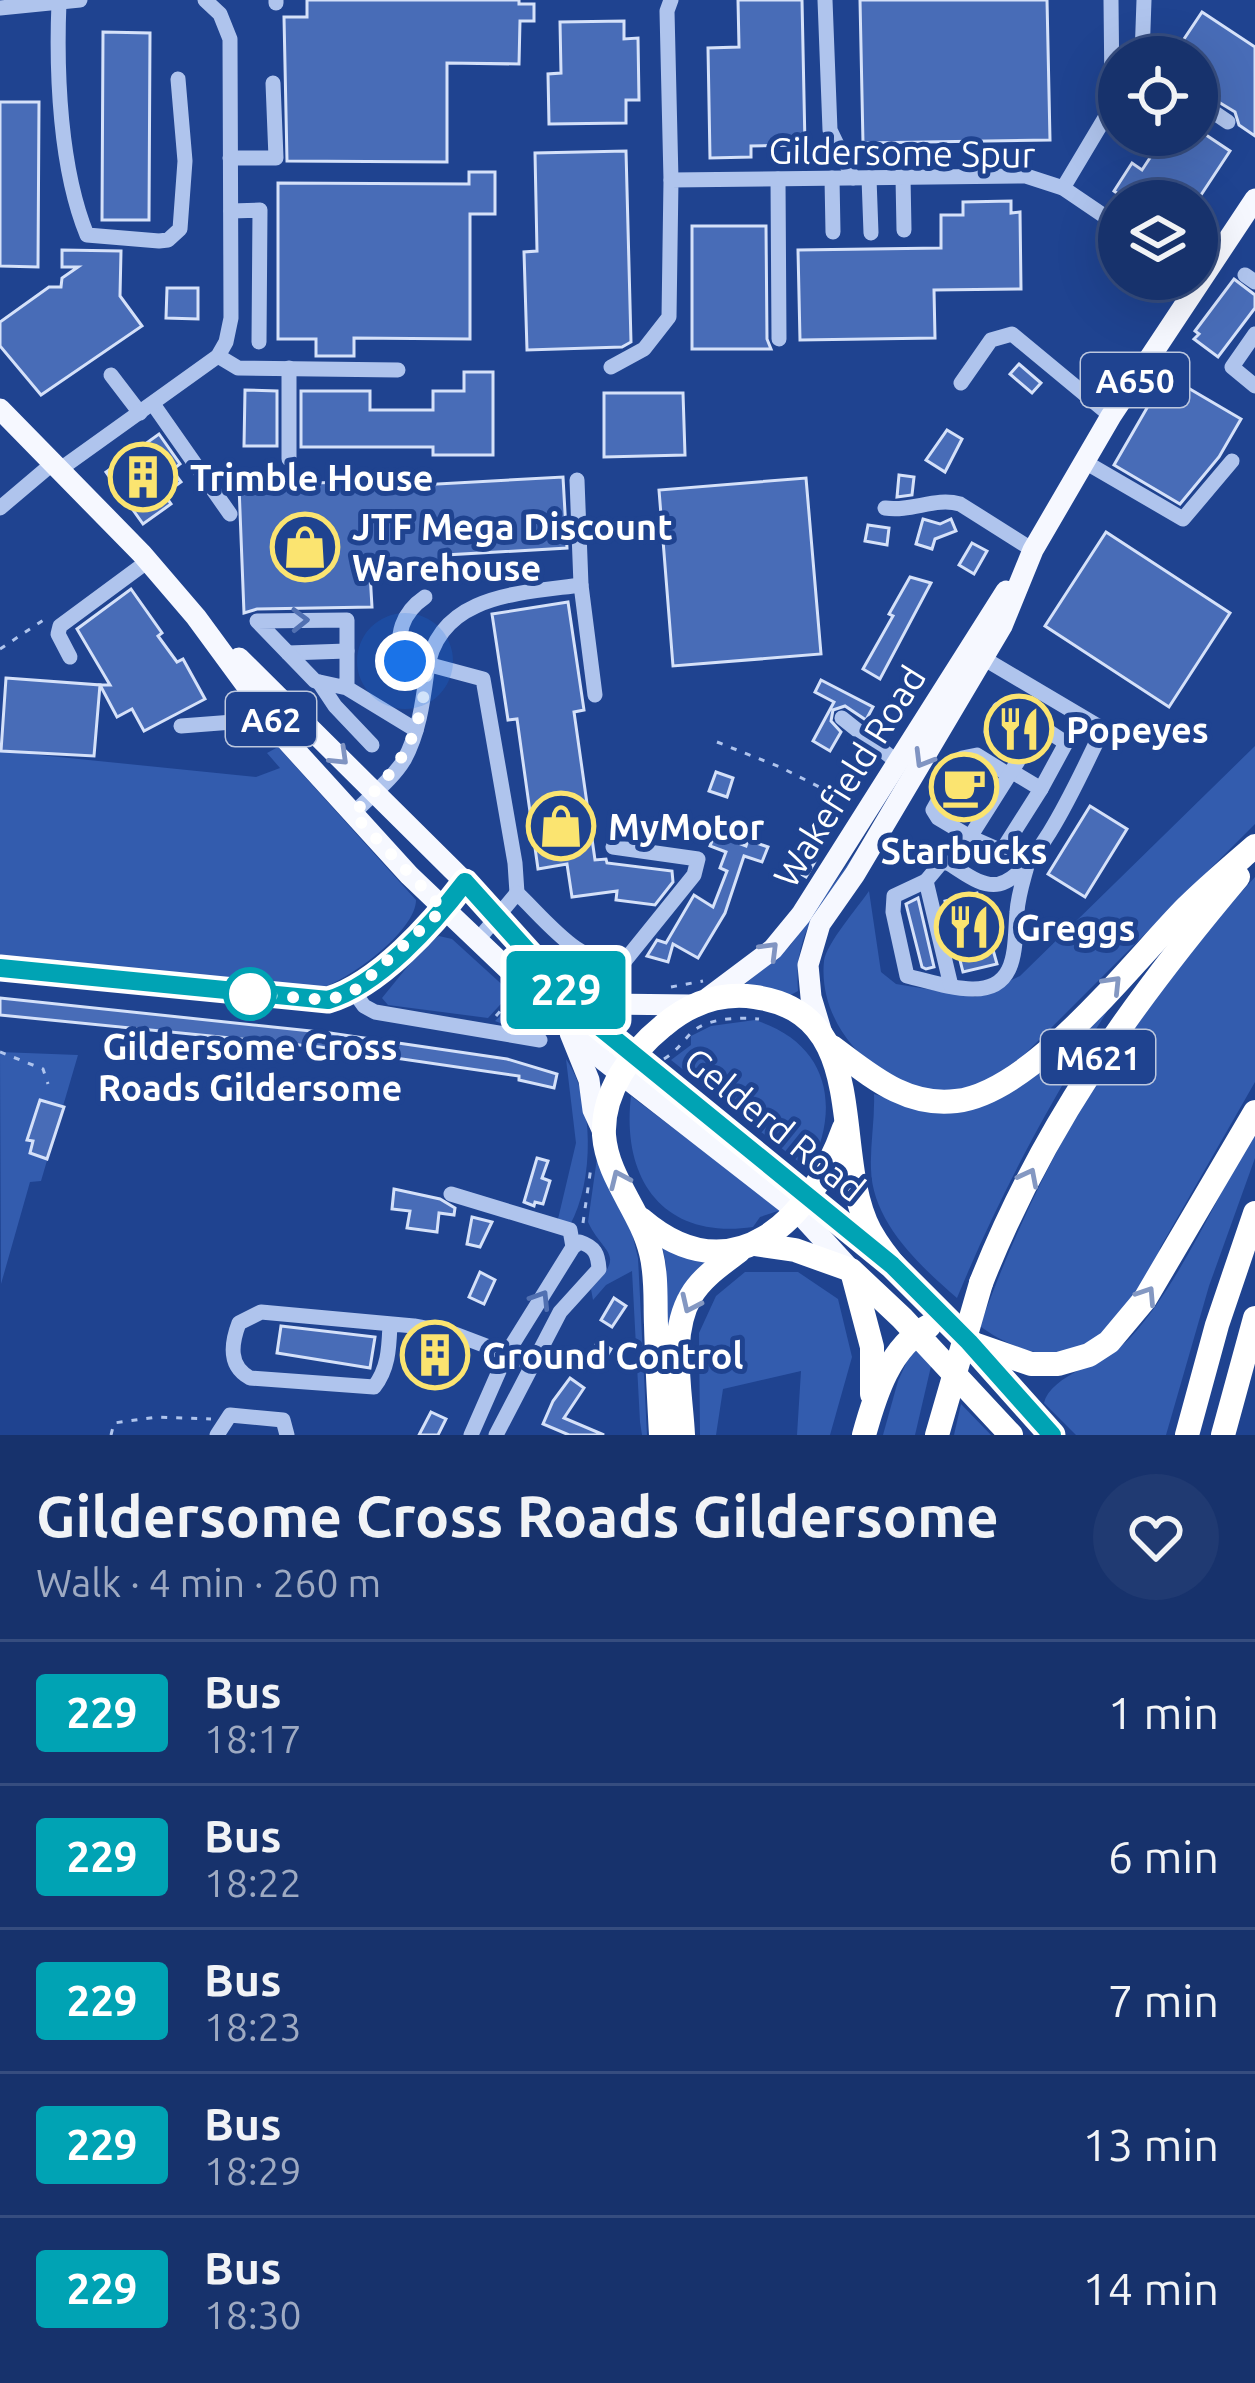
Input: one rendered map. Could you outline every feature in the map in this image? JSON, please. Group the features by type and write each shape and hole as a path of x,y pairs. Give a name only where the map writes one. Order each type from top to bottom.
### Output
{"highway":[{"name":"M621","path":"825,1041 908,1097 956,1101 996,1090 1055,1044 1190,904 1255,846"},
{"name":"M621","path":"937,1435 981,1283 1027,1180 1085,1076 1173,955 1255,857"},
{"path":"661,1435 653,1258 641,1219 598,1146 611,1092 627,1065 660,1028 699,1002 752,996 781,1002 811,1023 825,1041 844,1088 844,1126 861,1211 892,1265"},
{"path":"1033,1435 1022,1404 1033,1384 1058,1364 1101,1348 1132,1316 1255,1112"},
{"path":"683,1435 679,1346 682,1316 692,1294 706,1276 804,1205 826,1176 844,1126"},
{"path":"1187,1435 1255,1213"},
{"name":"Gelderd Road","path":"641,1219 676,1242 715,1252 747,1247 795,1250 851,1270 1011,1435"},
{"name":"Gelderd Road","path":"892,1265 1052,1435"},
{"path":"851,1270 872,1347 871,1408"},
{"path":"1222,1435 1255,1318"},
{"path":"864,1435 892,1361 916,1333 948,1320"},
{"path":"969,1342 1031,1364 1058,1364"}],"main road":[{"name":"Wakefield Road","path":"1218,252 1255,199"},
{"name":"Wakefield Road","path":"825,1041 811,997 808,965 820,925 855,874 1028,558 1185,300"},
{"name":"Gelderd Road","path":"0,409 148,561 271,719 443,909 568,1027 627,1065 804,1205 892,1265"},
{"name":"Gelderd Road","path":"196,617 465,882 561,983 627,1065"},
{"name":"Wakefield Road","path":"699,1002 773,950 801,915 896,761 975,654"},
{"path":"561,983 607,1004 699,1002"},
{"path":"568,1027 590,1080 598,1146"},
{"name":"Gelderd Road","path":"804,1205 851,1270"}],"street":[{"path":"0,8 80,0"},
{"path":"0,508 218,356 226,341 231,317 230,39 220,14 205,0"},
{"path":"611,367 644,349 668,317 667,10 671,0"},
{"path":"825,0 830,130 861,178 871,233"},
{"path":"1063,188 1106,116 1112,94 1111,0"},
{"path":"1143,36 1144,0"},
{"path":"59,2 59,82 75,206 87,236 159,242 180,229 185,161 178,79"},
{"path":"230,158 276,158 273,82"},
{"path":"1218,115 1228,122"},
{"name":"Gildersome Spur","path":"671,180 1026,176 1063,188 1098,212"},
{"path":"832,178 832,232"},
{"path":"903,178 904,230"},
{"path":"778,179 779,339"},
{"path":"231,211 260,210 259,342"},
{"path":"961,383 991,340 1012,334 1111,416"},
{"path":"1255,334 1232,367 1255,386"},
{"path":"218,356 238,368 398,370"},
{"path":"289,368 289,459"},
{"path":"110,375 147,408 230,514"},
{"path":"1085,462 1184,519 1232,461"},
{"path":"577,480 581,585 595,695"},
{"path":"885,508 910,509 947,500 960,504 1028,558"},
{"path":"70,657 58,634 60,626 148,561"},
{"path":"353,814 404,760 416,730 427,668 440,636 460,612 492,597 581,585"},
{"path":"425,597 406,616 399,642 405,661 483,680 517,893 586,955 623,963 694,875 698,859 613,847"},
{"path":"347,688 346,620 257,621 319,682 373,745"},
{"path":"288,653 347,651"},
{"path":"975,654 1103,729 1028,864 1019,894 1013,962 1006,976 986,988 969,990 907,976 894,896 926,881 940,862 988,884 1001,884 1028,864"},
{"path":"319,682 347,688 416,730"},
{"path":"970,837 1018,761 1017,754 991,732 994,717 1007,706 1066,742 1003,849"},
{"path":"842,718 896,761"},
{"path":"181,727 271,719"},
{"path":"1028,864 970,837 932,810 962,758 972,754 1041,789"},
{"path":"926,881 951,986"},
{"path":"0,968 328,1000 353,992 443,909 465,882"},
{"path":"477,941 517,893"},
{"path":"353,992 375,1012 519,1032 540,1040"},
{"path":"452,1194 570,1230 577,1245"},
{"path":"470,1435 506,1353 577,1245"},
{"path":"496,1435 560,1312 599,1269 598,1256 590,1246 577,1245"},
{"path":"390,1324 389,1351 374,1387 250,1378 240,1373 233,1359 239,1323 261,1312 390,1324 452,1333 531,1363"},
{"path":"217,1435 230,1415 283,1420 287,1435"}],"path":[{"path":"717,742 780,767 866,811"},
{"path":"484,1030 514,994"},
{"path":"662,1060 685,1044 695,1029 748,1018 768,1020"},
{"path":"0,1052 43,1069 47,1084"},
{"path":"577,1245 598,1146"},
{"path":"111,1435 114,1423 158,1417 200,1421 230,1415"}],"shaded area":[{"path":"1255,746 1255,824 1007,1067 960,1090 925,1089 878,1069 843,1033 831,1010 824,961 869,891 881,972 896,984 975,997 1020,976"},
{"path":"278,747 416,900 405,926 362,966 318,989 0,956 0,751 256,777 280,768 267,753"},
{"path":"858,849 807,930 798,991 785,998 737,991 790,946"},
{"path":"1255,877 1255,1082 1160,1248 1145,1288 1099,1337 1075,1352 1032,1351 991,1334 980,1326 1005,1262 1094,1087 1167,980"},
{"path":"439,936 452,939 508,990 488,1018 388,1005 382,998 425,945"},
{"path":"517,999 548,1027 533,1030 527,1020 518,1018 508,1026 495,1021"},
{"path":"1108,1010 1026,1151 957,1298 900,1241 880,1207 871,1169 874,1094 935,1113 962,1110"},
{"path":"755,1020 799,1044 822,1080 825,1123 809,1170 671,1060 691,1045 691,1036 711,1026"},
{"path":"0,1052 78,1055 41,1181 30,1182 1,1284"},
{"path":"566,1059 582,1096 588,1141 584,1187 570,1225 558,1219 576,1143"},
{"path":"631,1096 781,1210 760,1217 753,1227 722,1229 695,1224 673,1213 655,1198 633,1154"},
{"path":"1255,1129 1255,1158 1209,1286 1166,1435 1076,1435 1044,1403 1048,1393 1120,1347 1147,1317 1181,1266"},
{"path":"597,1158 630,1225 638,1258 647,1435 642,1435 640,1422 632,1271 606,1285 593,1300 591,1289 610,1261 588,1222"},
{"path":"661,1239 716,1256 668,1341 666,1265"},
{"path":"745,1272 798,1272 838,1299 852,1357 830,1435 797,1435 801,1371 723,1389 716,1435 700,1435 699,1333 716,1296"},
{"path":"913,1348 932,1362 915,1435 883,1435 898,1381"},
{"path":"961,1404 991,1435 954,1435"}],"building":[{"path":"307,0 519,0 519,4 534,4 534,21 520,21 519,64 447,63 447,162 287,161 284,17 307,17"},
{"path":"738,0 802,0 805,145 751,146 751,157 710,158 708,48 739,47"},
{"path":"860,0 1047,0 1050,140 863,143"},
{"path":"1202,12 1255,47 1255,136 1239,125 1235,112 1218,102 1218,36 1186,36"},
{"path":"624,21 624,39 638,38 639,100 626,100 626,123 549,124 548,74 561,73 560,22"},
{"path":"103,32 150,33 149,220 102,220"},
{"path":"0,102 39,102 38,267 0,266"},
{"path":"1218,143 1230,151 1211,180 1121,180 1132,163 1142,170 1151,156 1218,156"},
{"path":"626,151 631,342 622,347 527,350 524,252 537,251 535,153"},
{"path":"469,172 495,172 495,214 470,214 470,339 354,338 354,356 316,356 316,339 278,339 278,183 469,184"},
{"path":"1011,201 1011,213 1020,212 1021,289 934,290 935,338 800,340 798,250 941,248 941,215 963,215 963,202"},
{"path":"692,226 766,226 771,349 692,349"},
{"path":"62,250 121,251 120,296 142,326 41,395 0,346 0,322 49,287 61,287 62,278 78,267 62,267"},
{"path":"1234,279 1255,295 1255,308 1218,357 1194,339 1199,334 1195,331"},
{"path":"167,288 198,288 198,319 166,318"},
{"path":"1019,364 1041,383 1032,393 1010,374"},
{"path":"464,372 493,372 493,455 433,455 433,447 301,447 301,391 370,391 370,410 433,410 433,391 464,391"},
{"path":"1166,375 1241,419 1219,457 1180,504 1114,465"},
{"path":"245,390 277,391 277,446 244,446"},
{"path":"604,393 683,393 685,455 604,457"},
{"path":"947,430 962,439 945,472 926,460"},
{"name":"Trimble House","path":"159,434 180,464 172,470 181,482 164,494 171,504 143,524 106,472"},
{"path":"899,475 914,477 912,495 897,497"},
{"path":"563,477 567,548 446,555 447,569 370,573 372,607 244,613 239,486 366,481 366,488"},
{"path":"806,478 821,654 673,666 659,490"},
{"path":"923,519 940,524 951,519 956,531 935,539 932,549 916,544"},
{"path":"868,525 889,528 887,545 865,541"},
{"path":"1106,532 1230,613 1169,707 1045,626"},
{"path":"972,543 987,551 974,574 959,565"},
{"path":"910,577 931,583 880,679 863,669"},
{"path":"131,589 177,662 183,659 205,699 144,731 132,709 117,717 100,685 110,685 77,629"},
{"path":"568,602 584,710 574,712 595,860 672,871 673,882 655,905 616,900 617,891 572,897 567,864 538,869 517,719 508,720 492,614"},
{"path":"6,678 100,685 94,756 1,751"},
{"path":"821,680 873,707 866,720 845,706 833,710 831,721 841,732 830,751 813,741 834,702 815,692"},
{"path":"1008,720 1043,742 1034,755 1005,728"},
{"name":"Starbucks","path":"971,768 985,777 964,811 951,803"},
{"path":"716,772 733,778 727,797 709,791"},
{"path":"1090,806 1127,829 1085,897 1048,874"},
{"path":"715,834 746,846 748,840 768,847 762,862 744,856 725,913 698,958 673,944 668,962 647,956 657,940 666,943 694,895 713,907 727,871 720,868 726,852 710,846"},
{"path":"801,842 820,853 806,877 787,866"},
{"path":"977,893 997,964 963,972 945,901"},
{"path":"918,898 934,967 926,969 906,904"},
{"path":"0,998 330,1033 507,1059 557,1074 554,1088 519,1080 519,1076 320,1047 0,1015"},
{"path":"40,1100 64,1107 47,1159 30,1153 33,1141 27,1140"},
{"path":"537,1158 548,1161 542,1178 550,1181 543,1204 535,1202 534,1206 524,1202"},
{"path":"394,1189 440,1199 455,1208 454,1215 439,1213 437,1232 407,1228 410,1211 392,1209"},
{"path":"472,1217 492,1222 480,1247 467,1244"},
{"path":"480,1272 495,1280 484,1304 469,1297"},
{"path":"614,1298 626,1306 612,1327 601,1320"},
{"path":"281,1326 375,1337 370,1368 277,1353"},
{"name":"Ground Control","path":"431,1341 450,1346 440,1368 422,1360"},
{"path":"598,1341 611,1349 598,1371 585,1363"},
{"path":"570,1378 584,1388 564,1418 604,1435 569,1435 543,1424"},
{"path":"431,1412 446,1419 438,1435 419,1435"}],"bus line":[{"name":"229","path":"0,968 328,1000 372,979 465,882 561,983 585,1015 892,1265 1052,1435"}],"place":[{"name":"Trimble House","path":"143,477"},
{"name":"JTF Mega Discount Warehouse","path":"305,547"},
{"name":"Popeyes","path":"1019,729"},
{"name":"Starbucks","path":"964,787"},
{"name":"MyMotor","path":"561,826"},
{"name":"Greggs","path":"969,927"},
{"name":"Gildersome Cross Roads Gildersome","path":"250,994"},
{"name":"Ground Control","path":"435,1355"}],"route":[{"path":"250,994 328,1000 353,992 443,909 353,814 404,760 416,730 427,672 405,661"}]}
